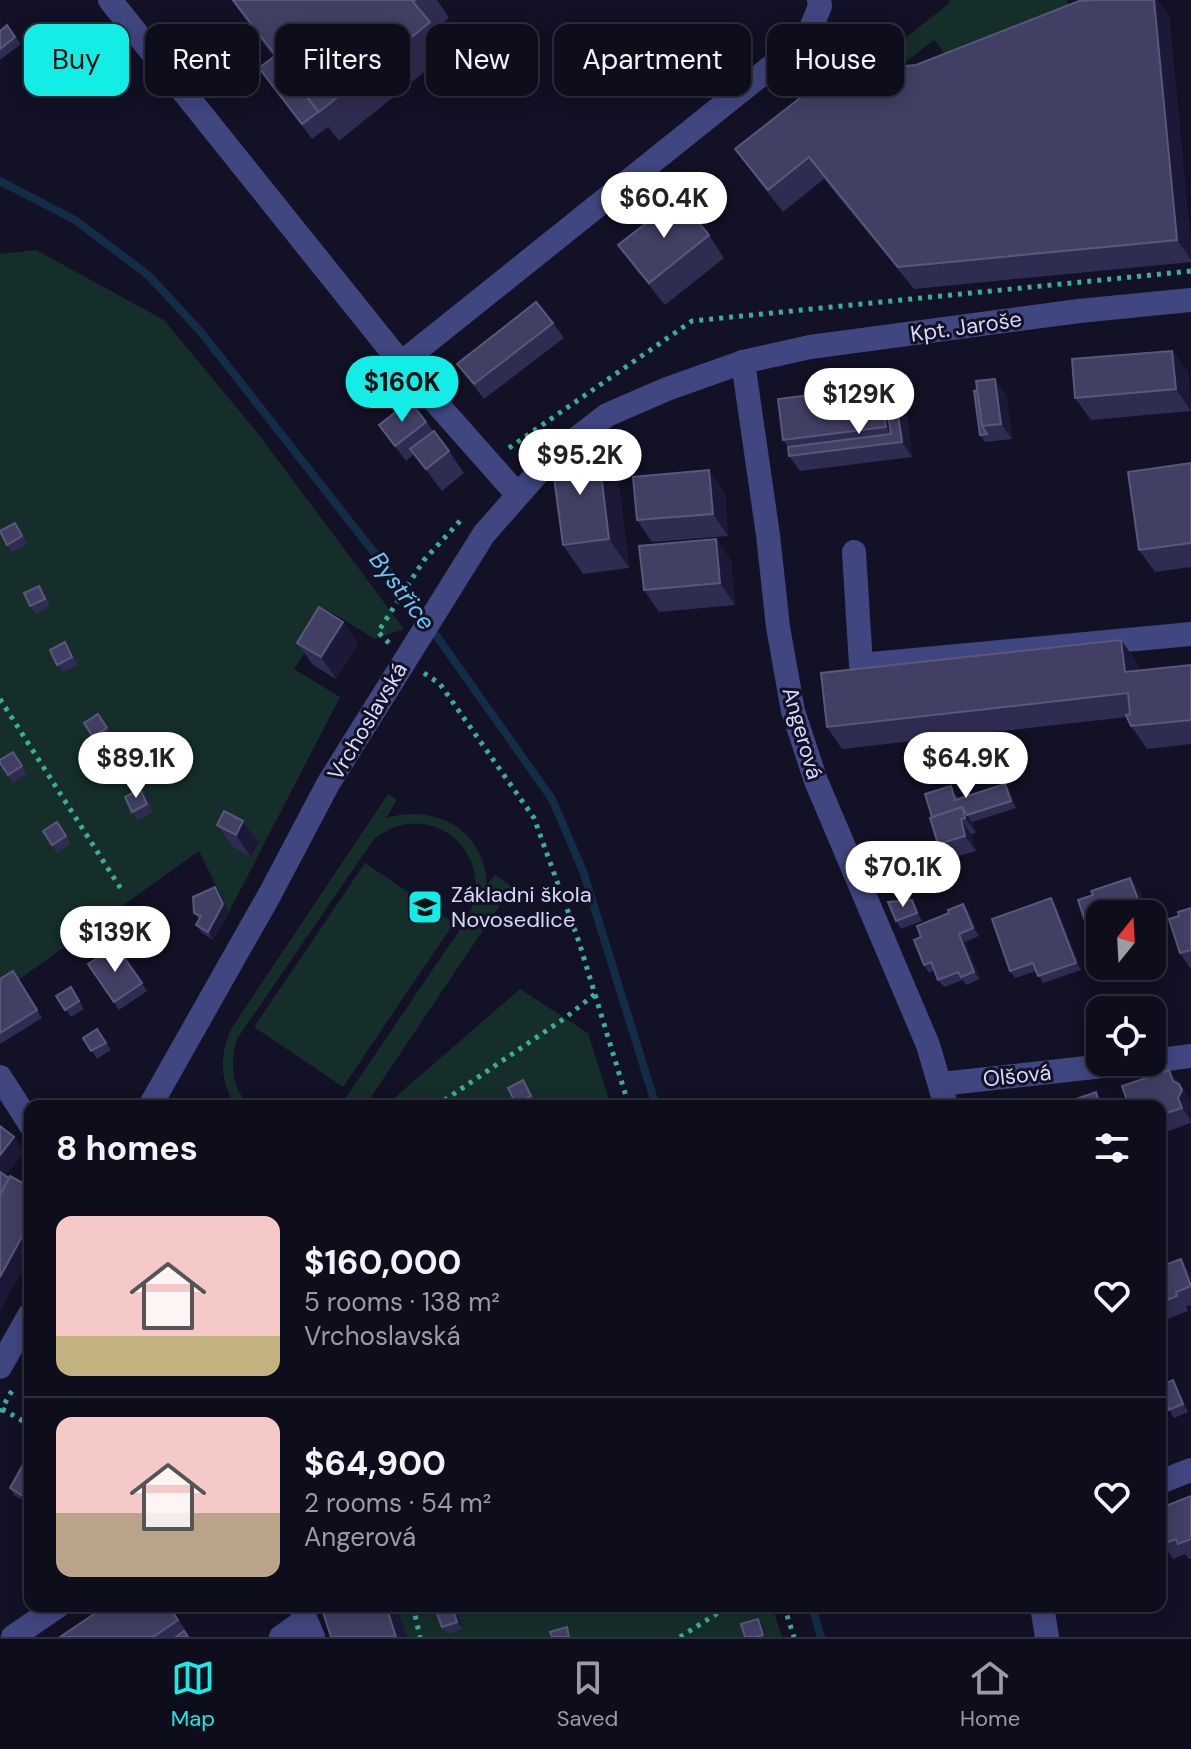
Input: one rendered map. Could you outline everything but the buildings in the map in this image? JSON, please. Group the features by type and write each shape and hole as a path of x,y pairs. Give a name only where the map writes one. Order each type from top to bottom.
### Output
{"street":[{"path":"110,0 401,363 517,494"},
{"path":"401,363 807,38 820,6 819,0"},
{"name":"Kpt. Jaroše","path":"743,362 810,347 1079,311 1191,300"},
{"name":"Vrchoslavská","path":"153,1100 328,784 484,534 550,459 607,415 667,389 743,362"},
{"name":"Angerová","path":"743,362 778,627 793,711 816,781 928,1045 943,1095"},
{"path":"854,552 861,665 1191,634"},
{"path":"1166,1059 1191,1056"},
{"name":"Olšová","path":"943,1095 1086,1071"},
{"path":"0,1077 24,1115"},
{"path":"0,1367 24,1325"},
{"path":"1166,1480 1191,1470"},
{"path":"13,1637 49,1612"},
{"path":"1043,1612 1047,1637"},
{"path":"281,1637 306,1621"}],"path":[{"path":"464,517 424,560 378,632 408,653 440,684 534,818 595,994 626,1100"},
{"path":"0,699 121,889"},
{"path":"445,1100 595,994"},
{"path":"2,1409 24,1422"},
{"path":"414,1612 420,1637"},
{"path":"680,1637 720,1612"},
{"path":"786,1612 794,1637"}],"green space":[{"path":"948,0 1067,0 1070,20 957,69 934,40 904,63 904,39 950,3"},
{"path":"36,250 164,320 256,431 404,629 375,639 331,612 294,669 340,697 229,912 199,851 0,993 0,254"},
{"path":"388,794 397,800 386,818 423,814 454,825 477,849 487,885 495,875 512,887 369,1100 344,1100 465,922 474,898 475,876 468,855 456,839 438,828 418,824 396,827 374,839 237,1039 233,1057 234,1075 245,1100 232,1100 224,1078 223,1058 231,1029"},
{"path":"365,863 454,923 343,1087 254,1027"},
{"path":"520,989 588,1033 609,1100 392,1100"},
{"path":"398,1612 774,1612 782,1637 407,1637"}],"waterway":[{"name":"Bystřice","path":"0,181 75,220 148,275 201,332 409,597 552,799 583,871 654,1100"},
{"name":"Bystřice","path":"814,1612 821,1637"}],"place":[{"name":"Základni škola Novosedlice","path":"425,907"}]}
